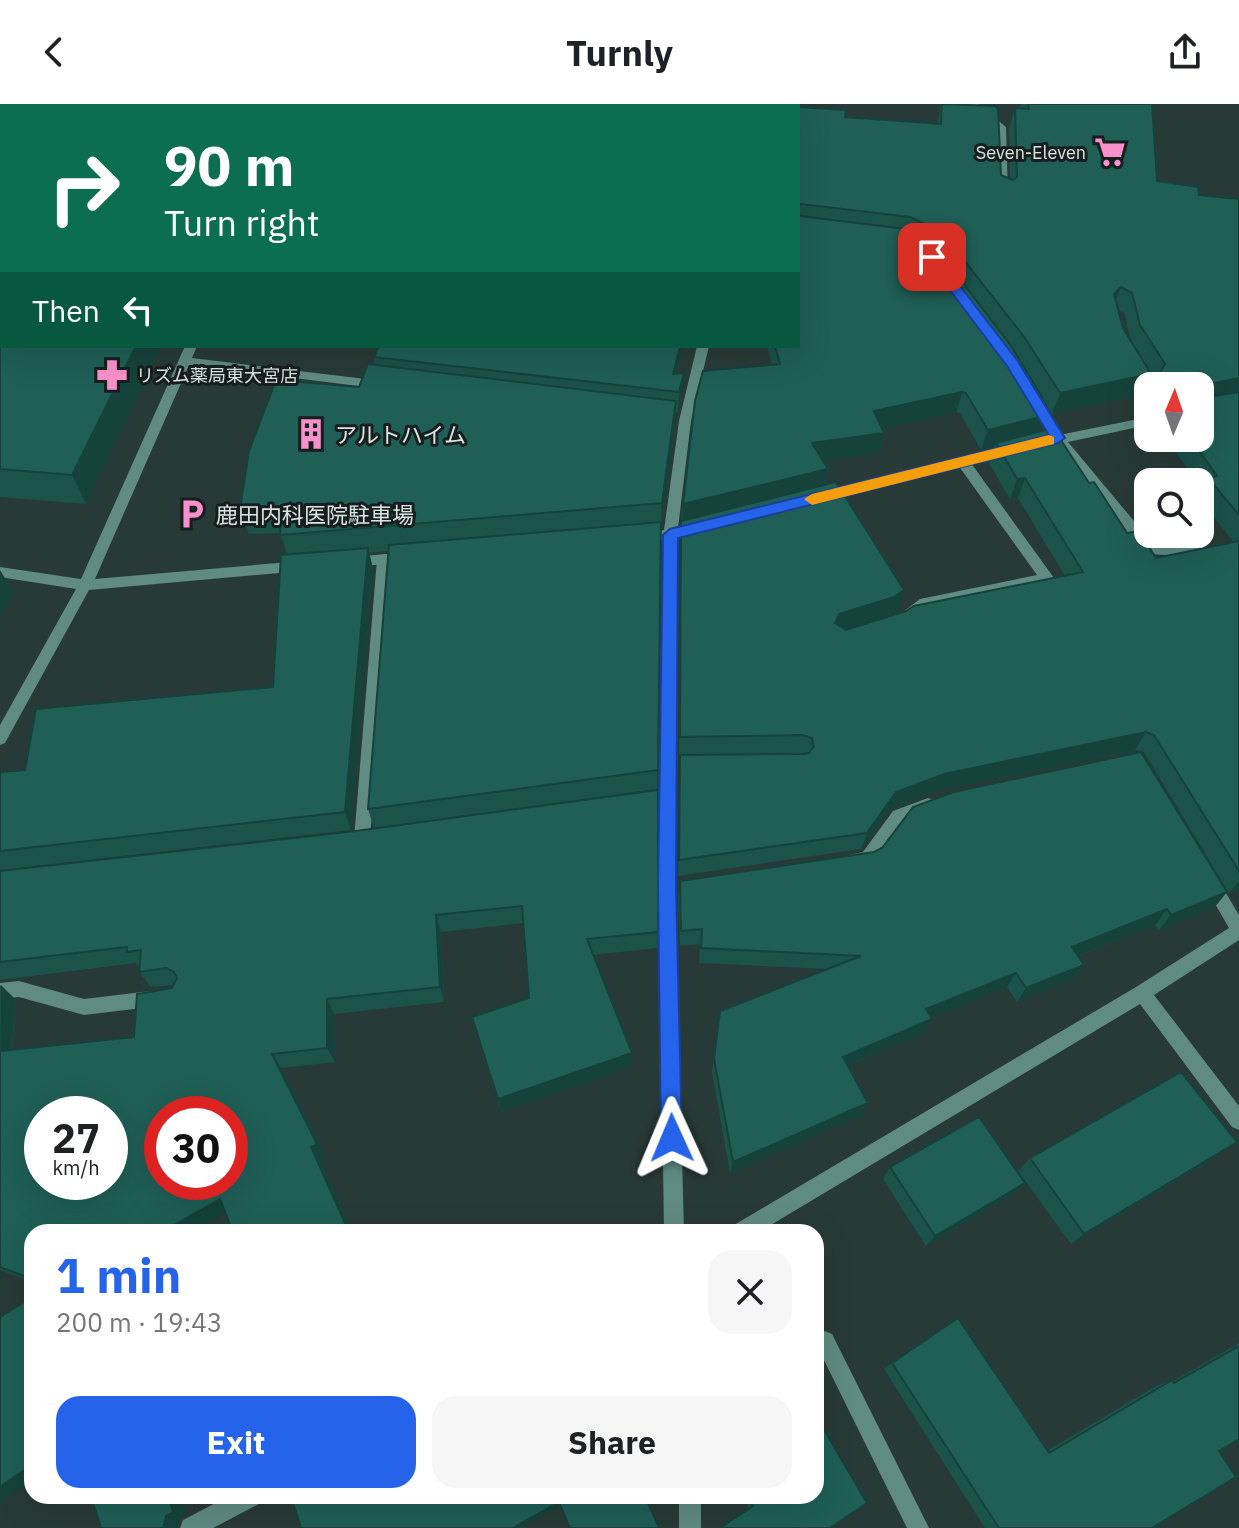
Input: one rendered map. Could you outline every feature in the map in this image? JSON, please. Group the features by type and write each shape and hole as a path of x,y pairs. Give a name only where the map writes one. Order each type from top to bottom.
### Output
{"street":[{"path":"971,104 1001,127 1004,196"},
{"path":"0,739 85,585 190,348"},
{"path":"674,1224 675,886 660,799 676,764 670,535 685,421 703,348"},
{"path":"185,361 404,387"},
{"path":"1027,388 1058,438 1150,550 1239,553"},
{"path":"669,419 685,421"},
{"path":"809,500 1058,438 1134,424"},
{"path":"895,623 920,604 1047,578 963,462"},
{"path":"623,539 670,535 717,523"},
{"path":"337,563 432,555"},
{"path":"362,839 384,559"},
{"path":"0,572 85,585 321,564"},
{"path":"837,862 868,858 899,816 944,799"},
{"path":"754,1224 1142,993 1239,930 1199,864"},
{"path":"0,991 19,989 84,1007 176,995"},
{"path":"1142,993 1239,1121"},
{"path":"824,1342 918,1528"},
{"path":"191,1528 236,1504"},
{"path":"690,1504 690,1528"}],"building":[{"path":"942,104 995,106 998,109 1001,175 1013,180 1017,177 1015,108 1029,109 1028,104 1152,104 1157,181 1198,187 1199,195 1239,199 1239,378 1214,383 1214,372 1160,372 1165,364 1140,325 1132,293 1121,287 1114,294 1123,328 1150,372 1134,372 1134,377 1060,393 1025,338 942,232 910,217 800,205 800,107 846,110 845,117 941,124"},
{"path":"800,216 906,229 931,241 1011,346 1042,397 1033,399 1045,416 988,430 966,393 962,392 874,411 884,433 812,443 828,469 683,504 695,401 703,371 780,364 776,348 800,348"},
{"path":"0,348 135,348 72,475 0,469"},
{"path":"378,348 680,348 673,374 684,373 679,392 374,357"},
{"path":"368,364 676,401 662,503 280,535 282,507 240,509 249,451 276,380 359,387"},
{"path":"1239,392 1239,515 1214,485 1214,477 1217,476 1200,452 1214,452 1214,396"},
{"path":"1053,428 1089,483 1094,482 1127,533 1134,532 1134,548 1150,548 1156,558 1239,541 1239,871 1154,735 1146,732 944,774 896,792 867,833 679,860 680,755 803,754 809,753 814,746 812,738 803,735 680,737 681,521 836,482 904,590 894,597 839,614 835,623 846,630 914,606 1083,572 1025,478 1017,479 996,443"},
{"path":"661,522 658,770 368,809 389,545"},
{"path":"368,548 345,812 0,851 0,772 25,770 36,709 273,687 281,555"},
{"path":"1141,752 1227,892 1171,915 1167,909 1072,947 1084,965 1026,988 1016,973 926,1009 932,1019 843,1057 868,1103 733,1162 714,1059 720,1011 861,956 701,948 702,929 681,931 680,881 874,852 882,848 913,807 954,792"},
{"path":"658,790 658,932 587,939 632,1053 498,1099 472,1017 529,998 522,906 436,915 440,987 327,999 327,1048 272,1054 317,1144 311,1147 345,1224 230,1224 220,1200 248,1200 248,1096 144,1096 144,1200 218,1200 176,1224 24,1224 24,1276 0,1267 0,1051 134,1037 137,994 172,988 177,978 174,972 166,968 139,972 141,950 127,952 127,947 0,962 0,871 356,831"},
{"path":"1181,1072 1237,1142 1084,1234 1030,1158"},
{"path":"979,1117 1025,1183 935,1236 890,1167"},
{"path":"24,1302 24,1470 0,1487 0,1317"},
{"path":"958,1318 1049,1453 1172,1380 1174,1383 1239,1346 1239,1439 1219,1451 1236,1477 1152,1528 999,1528 892,1363"},
{"path":"824,1430 867,1503 830,1528 720,1528 753,1506 824,1504"},
{"path":"94,1504 170,1504 173,1512 166,1516 163,1528 101,1528"},
{"path":"294,1504 555,1504 513,1528 301,1528"},
{"path":"560,1504 648,1504 659,1528 570,1528"}],"slow traffic":[{"path":"812,499 1049,440"}],"place":[{"name":"Seven-Eleven","path":"1110,152"},
{"name":"リズム薬局東大宮店","path":"112,375"},
{"name":"アルトハイム","path":"311,434"},
{"name":"鹿田内科医院駐車場","path":"192,514"}],"route":[{"path":"672,1138 667,888 670,535 1058,438 1012,363 932,257"}]}
